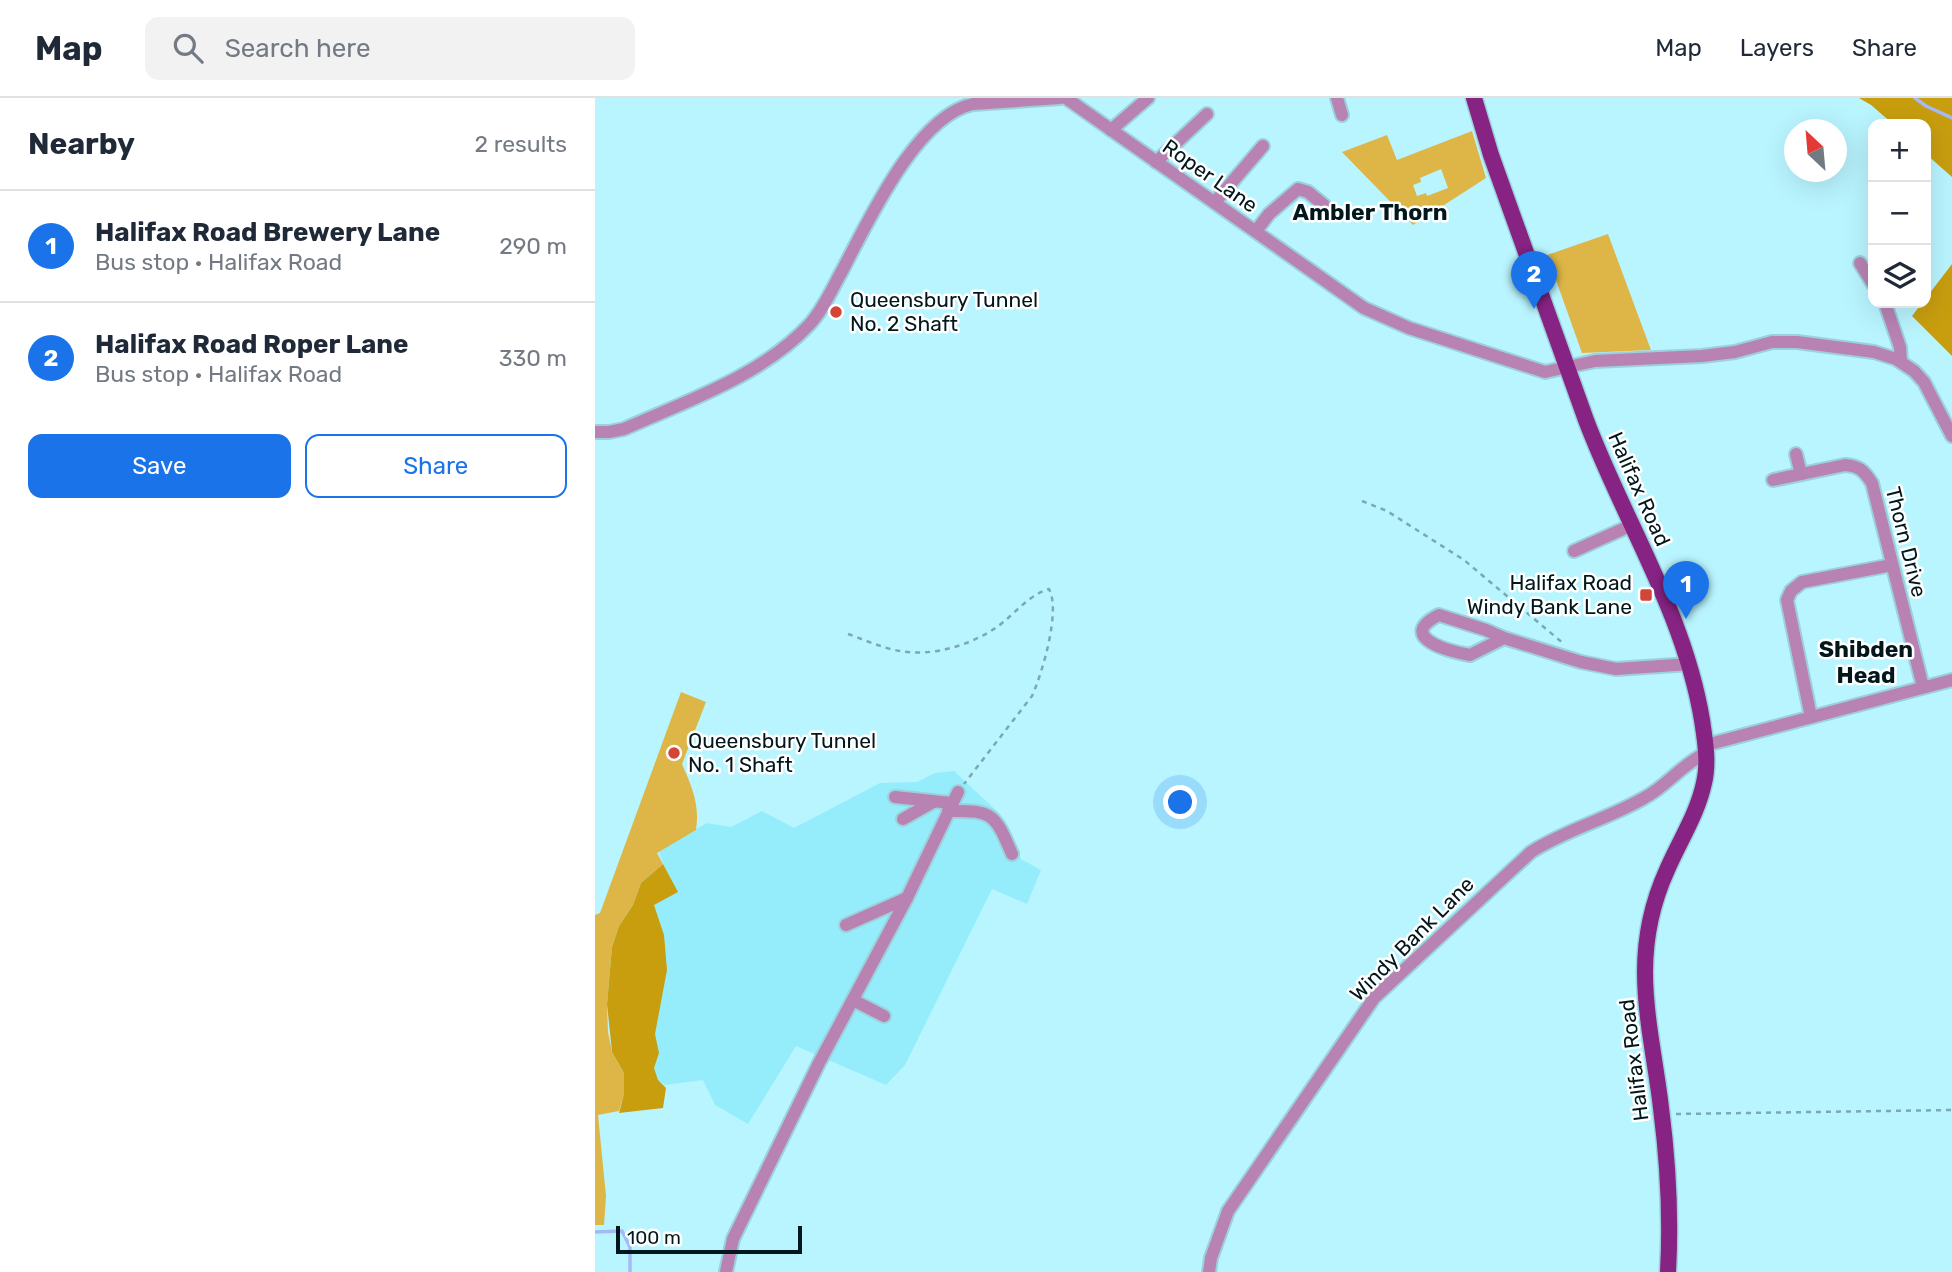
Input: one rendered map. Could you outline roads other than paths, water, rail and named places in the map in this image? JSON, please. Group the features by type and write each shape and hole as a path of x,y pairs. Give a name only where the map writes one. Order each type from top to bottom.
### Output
{"main road":[{"name":"Halifax Road","path":"1474,98 1491,155 1603,464 1674,619 1690,664 1706,749 1705,780 1693,820 1667,870 1651,911 1646,943 1647,997 1668,1183 1668,1272"}],"street":[{"path":"1111,130 1147,98"},
{"path":"1336,98 1342,115"},
{"path":"595,432 624,429 746,372 777,353 810,325 896,172 923,137 949,115 962,106 973,104 1067,99"},
{"name":"Roper Lane","path":"1067,99 1364,308 1409,328 1545,372 1595,361 1735,352 1772,342 1797,342 1874,352 1901,362"},
{"path":"1156,162 1207,114"},
{"path":"1215,202 1263,146"},
{"path":"1256,231 1269,214 1297,190 1308,192 1325,206"},
{"path":"1860,263 1868,276"},
{"path":"1887,308 1900,347 1901,362 1914,370 1924,382 1952,436"},
{"path":"1796,454 1801,474"},
{"name":"Thorn Drive","path":"1773,480 1845,465 1857,466 1864,471 1872,483 1923,687"},
{"path":"1574,551 1632,524"},
{"path":"1811,717 1787,600 1791,591 1802,582 1892,565"},
{"path":"1504,638 1470,656 1435,646 1426,639 1423,627 1439,615 1581,662 1616,669 1690,664"},
{"name":"Windy Bank Lane","path":"1209,1272 1211,1258 1228,1211 1374,998 1531,852 1553,838 1647,797 1706,749 1811,717 1952,680"},
{"path":"895,797 952,802 987,814 997,822 1013,854"},
{"path":"903,819 935,802"},
{"path":"726,1272 733,1239 907,898 952,802"},
{"path":"846,925 907,898"},
{"path":"853,1000 884,1016"}],"waterway":[{"path":"1915,98 1952,118"},
{"path":"595,1232 622,1231 630,1247 630,1272"}],"place":[{"name":"Halifax Road Roper Lane","path":"1534,309"},
{"name":"Queensbury Tunnel No. 2 Shaft","path":"836,312"},
{"name":"Halifax Road Windy Bank Lane","path":"1646,595"},
{"name":"Halifax Road Brewery Lane","path":"1686,619"},
{"name":"Queensbury Tunnel No. 1 Shaft","path":"674,753"}],"district":[{"name":"Ambler Thorn","path":"1370,212"},
{"name":"Shibden Head","path":"1866,662"}]}
